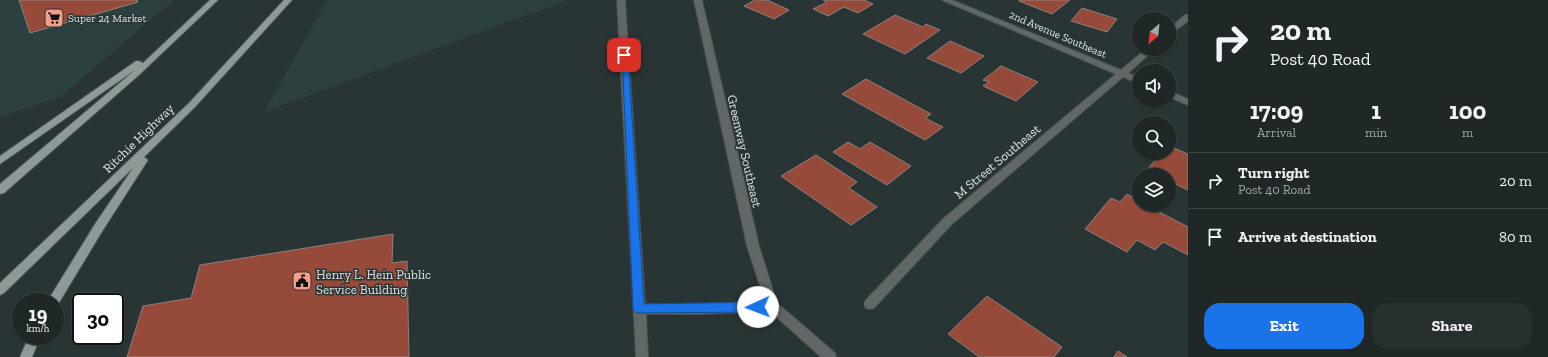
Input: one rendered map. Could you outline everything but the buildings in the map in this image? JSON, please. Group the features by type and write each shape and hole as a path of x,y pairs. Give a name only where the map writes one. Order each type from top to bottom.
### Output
{"main road":[{"path":"0,190 178,35 214,0"},
{"name":"Ritchie Highway","path":"0,290 153,145 192,105 288,0"},
{"path":"0,161 178,35"},
{"path":"59,293 99,227 153,145"},
{"path":"26,357 31,345"}],"street":[{"path":"621,0 642,357"},
{"name":"Greenway Southeast","path":"698,0 752,246 772,306"},
{"name":"2nd Avenue Southeast","path":"946,0 1132,78"},
{"path":"1176,27 1188,17"},
{"name":"M Street Southeast","path":"870,304 948,221 1143,56"},
{"path":"1176,97 1188,102"},
{"path":"639,309 772,306 830,357"}],"shaded area":[{"path":"0,0 174,0 60,97 0,117"},
{"path":"327,0 568,0 264,112"}],"place":[{"name":"Super 24 Market","path":"54,18"},
{"name":"Henry L. Hein Public Service Building","path":"302,281"}],"route":[{"path":"624,55 639,309 758,307"}]}
